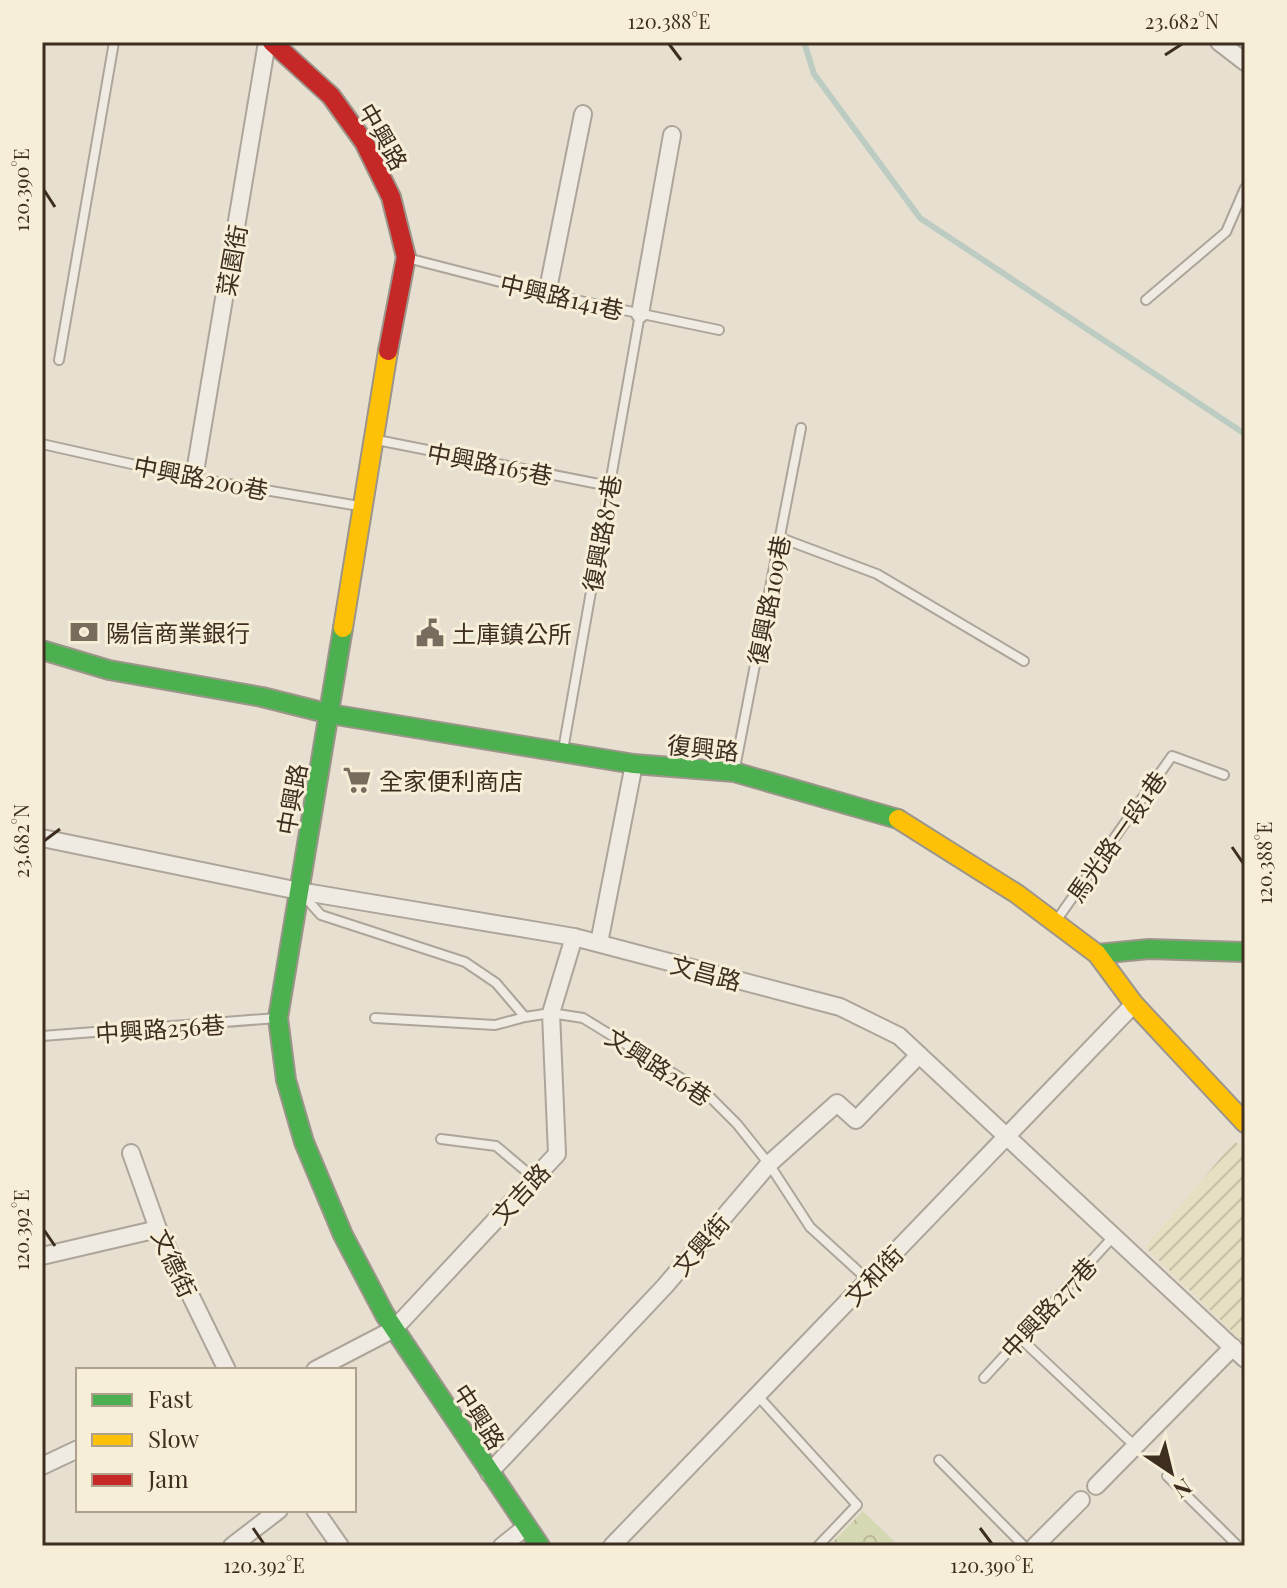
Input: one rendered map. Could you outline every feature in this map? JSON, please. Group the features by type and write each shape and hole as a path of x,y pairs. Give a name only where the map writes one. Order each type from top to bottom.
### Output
{"street":[{"name":"中興路","path":"270,42 331,96 364,142 391,197 406,257 371,439 330,714 278,1018 286,1080 304,1142 343,1235 394,1329 540,1546"},
{"name":"菜園街","path":"194,478 270,42"},
{"path":"1219,42 1245,62"},
{"path":"547,294 583,114"},
{"path":"640,314 672,135"},
{"name":"復興路","path":"42,650 109,670 262,697 330,714 634,764 734,772 899,819 1055,921 1097,954 1134,1004 1245,1123"},
{"path":"599,943 634,764"},
{"name":"文昌路","path":"42,838 299,891 574,937 840,1007 899,1036 1239,1353"},
{"name":"文吉路","path":"319,1368 394,1329 557,1154 551,1013 574,937"},
{"path":"1097,954 1149,949 1245,952"},
{"name":"文和街","path":"612,1546 1134,1004"},
{"name":"文興街","path":"489,1473 665,1286 769,1164 837,1103 856,1120 919,1055"},
{"name":"文德街","path":"131,1153 158,1229 226,1368"},
{"path":"42,1256 158,1229"},
{"path":"1096,1486 1135,1446 1239,1353"},
{"path":"42,1466 76,1450"},
{"path":"1035,1546 1081,1500"},
{"path":"232,1546 276,1512"},
{"path":"316,1512 340,1546"},
{"path":"502,1546 526,1527"}],"lane":[{"path":"59,360 114,42"},
{"path":"1146,300 1226,232 1245,188"},
{"name":"中興路141巷","path":"406,257 547,294 719,330"},
{"name":"復興路87巷","path":"562,752 640,314"},
{"name":"復興路109巷","path":"734,772 801,428"},
{"name":"中興路165巷","path":"371,439 609,486"},
{"name":"中興路200巷","path":"42,444 194,478 361,507"},
{"path":"781,538 877,574 1024,661"},
{"name":"馬光路一段1巷","path":"1055,921 1172,756 1224,775"},
{"path":"299,891 321,915 465,962 496,983 525,1017"},
{"name":"文興路26巷","path":"375,1018 495,1025 551,1013 583,1018 707,1094 737,1124 769,1164 810,1227 868,1280"},
{"name":"中興路256巷","path":"42,1036 278,1018"},
{"path":"441,1139 496,1146 534,1178"},
{"name":"中興路277巷","path":"984,1378 1114,1237"},
{"path":"1019,1337 1135,1446"},
{"path":"757,1395 857,1505 818,1546"},
{"path":"939,1460 1024,1546"},
{"path":"1167,1476 1238,1546"}],"shaded area":[{"path":"1235,1141 1245,1151 1245,1344 1145,1247"}],"green space":[{"path":"863,1511 899,1546 829,1546"}],"waterway":[{"path":"804,42 814,74 920,218 1245,434"}],"traffic: fast":[{"path":"343,628 278,1018 286,1080 304,1142 343,1235 385,1315 540,1546"},
{"path":"42,650 109,670 262,697 330,714 634,764 734,772 898,819"},
{"path":"1097,954 1149,949 1245,952"}],"traffic: slow":[{"path":"343,628 388,351"},
{"path":"898,819 1017,894 1097,954 1134,1004 1245,1123"}],"traffic: jam":[{"path":"272,42 331,96 364,142 391,197 406,257 388,351"}],"place":[{"name":"陽信商業銀行","path":"84,632"},
{"name":"土庫鎮公所","path":"430,633"},
{"name":"全家便利商店","path":"357,780"}]}
